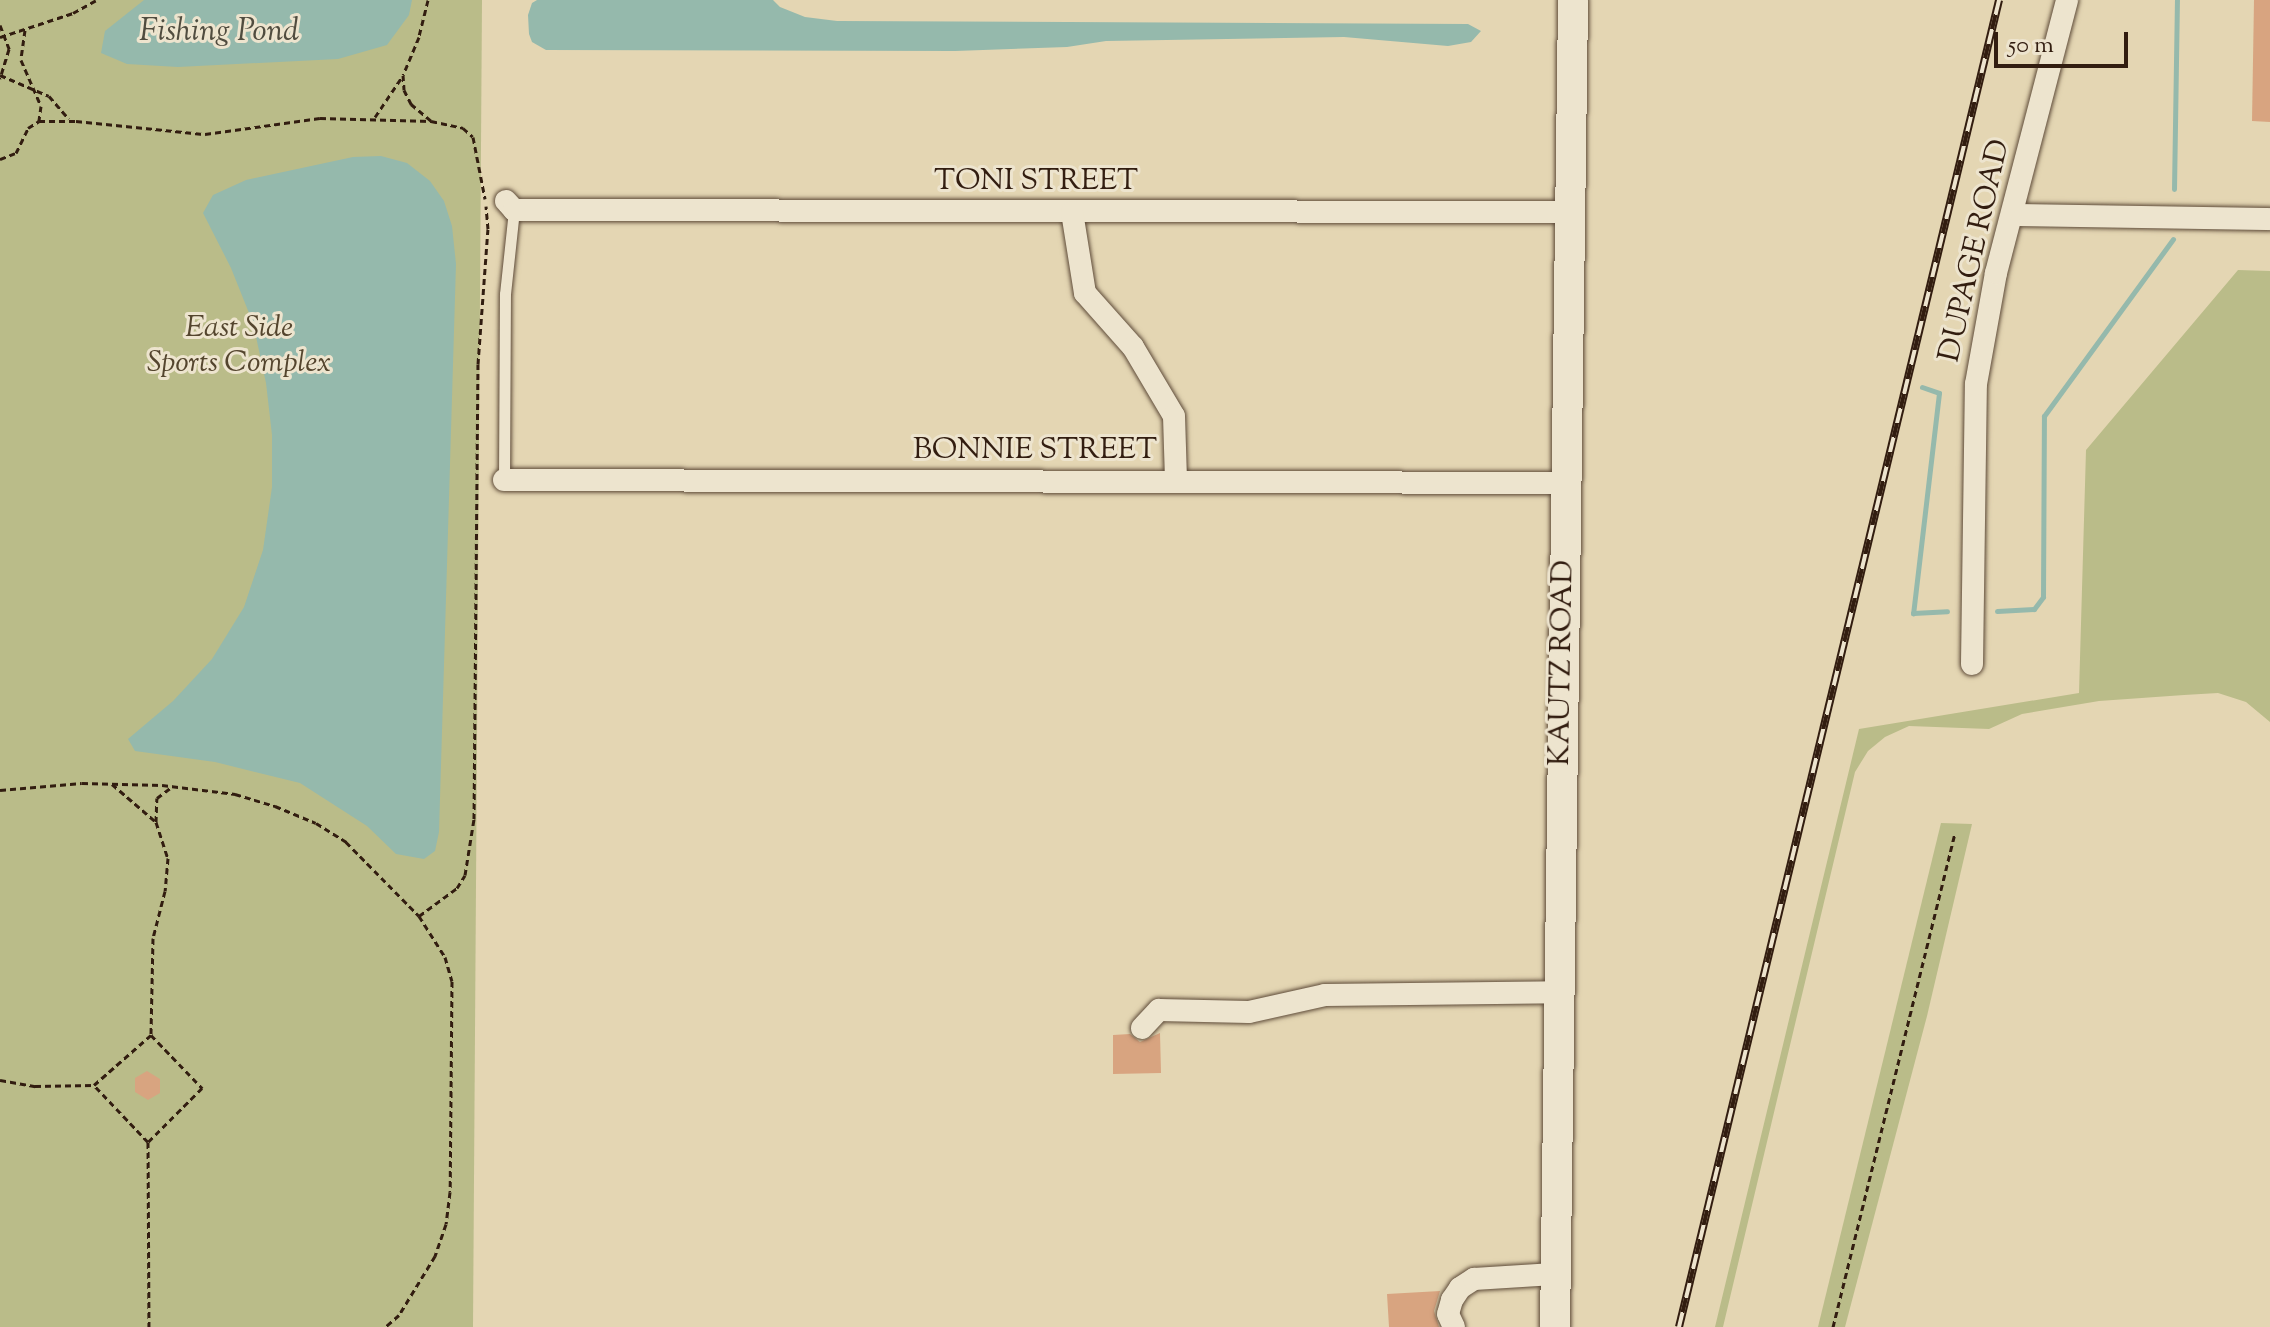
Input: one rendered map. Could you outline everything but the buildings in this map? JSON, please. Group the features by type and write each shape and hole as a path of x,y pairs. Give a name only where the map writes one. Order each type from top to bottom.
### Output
{"street":[{"name":"KAUTZ ROAD","path":"1555,1327 1573,0"},
{"name":"DUPAGE ROAD","path":"1972,664 1976,384 1996,273 2067,0"},
{"name":"TONI STREET","path":"510,206 1072,212 1570,212"},
{"path":"1072,212 1085,293 1133,347 1174,416 1176,481"},
{"path":"2013,215 2270,219"},
{"name":"BONNIE STREET","path":"504,480 1566,483"},
{"path":"1142,1028 1159,1010 1249,1012 1325,995 1559,992"},
{"path":"1454,1327 1448,1314 1452,1300 1460,1288 1474,1279 1554,1274"}],"lane":[{"path":"504,480 505,294 510,206"}],"path":[{"path":"0,37 73,13 96,0"},
{"path":"375,117 403,75 419,37 428,0"},
{"path":"0,25 9,49 1,76 49,96 70,121"},
{"path":"25,29 21,60 41,106 39,121"},
{"path":"403,75 404,90 411,104 431,121"},
{"path":"0,159 16,153 32,123 39,121 70,121 205,134 320,118 375,117 431,121 463,128 473,137 488,229 478,364 474,819 465,875 457,888 419,916"},
{"path":"0,790 111,784 173,786 235,794 316,823 354,849 419,916 445,957 452,981 450,1192 446,1224 435,1256 399,1315 385,1327"},
{"path":"111,784 156,822"},
{"path":"148,1142 202,1088 151,1035 153,938 165,891 168,858 156,822 157,798 173,786"},
{"path":"1833,1327 1955,833"},
{"path":"0,1080 35,1086 94,1085 151,1035"},
{"path":"94,1085 148,1142 149,1327"}],"green space":[{"name":"East Side Sports Complex","path":"0,0 482,0 473,1327 0,1327"},
{"path":"2238,270 2270,271 2270,722 2246,702 2218,693 2099,701 2022,714 1989,729 1909,726 1885,737 1868,751 1855,772 1723,1327 1715,1327 1859,729 2079,693 2086,450"},
{"path":"1941,823 1972,824 1927,1016 1845,1327 1818,1327"}],"water":[{"name":"Fishing Pond","path":"144,0 412,0 409,15 387,45 338,59 178,67 127,64 101,53 105,31"},
{"path":"537,0 773,0 780,7 805,17 837,21 1468,24 1481,31 1471,42 1448,46 1344,37 1106,41 1067,47 955,51 546,50 532,42 529,34 528,15 532,3"},
{"path":"381,156 407,163 430,181 444,201 452,226 456,264 439,832 435,851 424,859 396,854 367,826 300,783 215,762 135,751 128,739 173,701 212,659 244,607 263,550 272,487 272,435 266,383 253,323 231,268 203,213 213,195 246,180 353,157"}],"waterway":[{"path":"2174,189 2177,0"},
{"path":"1997,611 2034,609 2043,597 2044,416 2173,239"},
{"path":"1922,387 1939,393 1913,613 1947,611"}],"railway":[{"path":"1679,1327 1999,0"}]}
